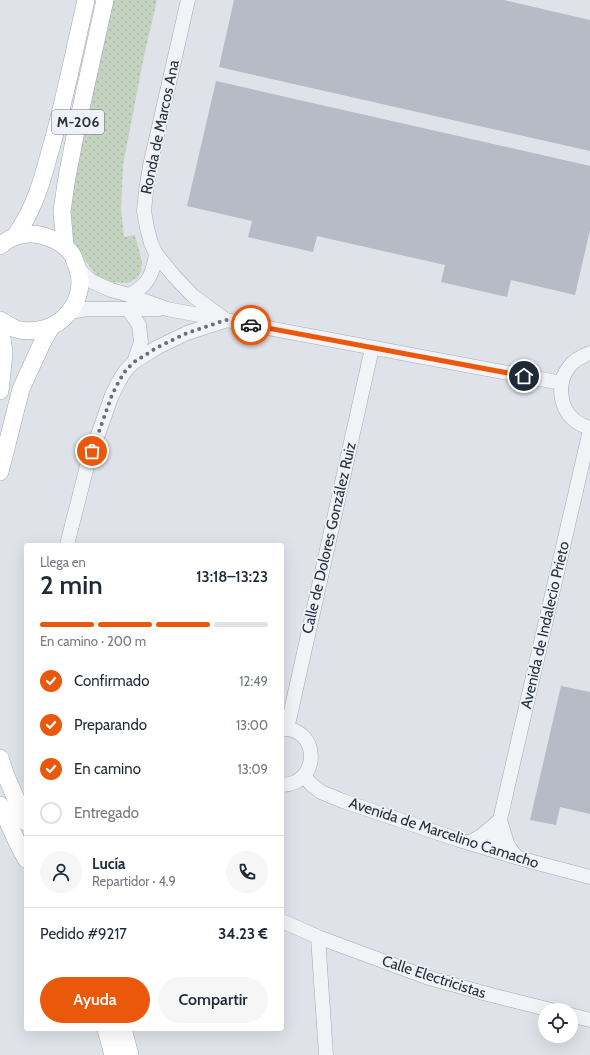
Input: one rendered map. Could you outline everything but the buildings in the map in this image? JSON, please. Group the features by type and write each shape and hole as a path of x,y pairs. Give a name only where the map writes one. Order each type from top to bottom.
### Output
{"main road":[{"name":"M-206","path":"0,246 15,236 24,224 34,205 57,129 86,0"},
{"name":"M-206","path":"65,246 62,212 67,177 105,0"},
{"name":"M-206","path":"0,320 15,329 33,331 51,327 62,321 70,312 77,300 80,282 78,269 73,256 65,246 50,237 33,234 15,236"},
{"path":"0,324 4,353 0,391"},
{"name":"M-206","path":"0,472 21,390 42,343 51,327"},
{"path":"0,758 24,817"},
{"path":"0,805 24,855"},
{"path":"107,1031 113,1055"},
{"path":"124,1031 130,1055"}],"street":[{"name":"Ronda de Marcos Ana","path":"188,0 150,166 144,211 156,254 193,296 226,320"},
{"path":"129,295 141,288 148,281 154,268 156,254"},
{"path":"78,269 91,281 111,290 167,309 562,383"},
{"path":"70,312 86,309 167,309"},
{"path":"128,310 139,325 141,342 134,362"},
{"path":"68,543 87,466 112,395 126,370 134,362 158,347 187,333 226,320"},
{"name":"Calle de Dolores González Ruiz","path":"284,729 372,348"},
{"path":"590,353 575,361 569,367 564,374 562,383 562,398 567,411 573,419 590,429"},
{"name":"Avenida de Indalecio Prieto","path":"493,850 590,429"},
{"path":"284,729 295,731 303,736 308,743 311,752 309,769 304,776 296,782 284,784"},
{"name":"Avenida de Marcelino Camacho","path":"304,776 321,792 343,801 469,843 590,877"},
{"path":"469,843 484,834 500,820 507,843 517,857"},
{"name":"Calle Electricistas","path":"284,922 318,937 426,977 538,1007"},
{"path":"318,937 326,1055"},
{"path":"578,1017 590,1020"}],"green space":[{"path":"111,0 157,0 144,56 123,165 121,209 124,237 135,235 142,262 141,272 136,279 127,283 110,282 96,275 70,235 69,218 78,159"}],"way so far":[{"path":"92,451 112,395 126,370 134,362 158,347 187,333 226,320 251,325"}],"route":[{"path":"251,325 524,376"}]}
